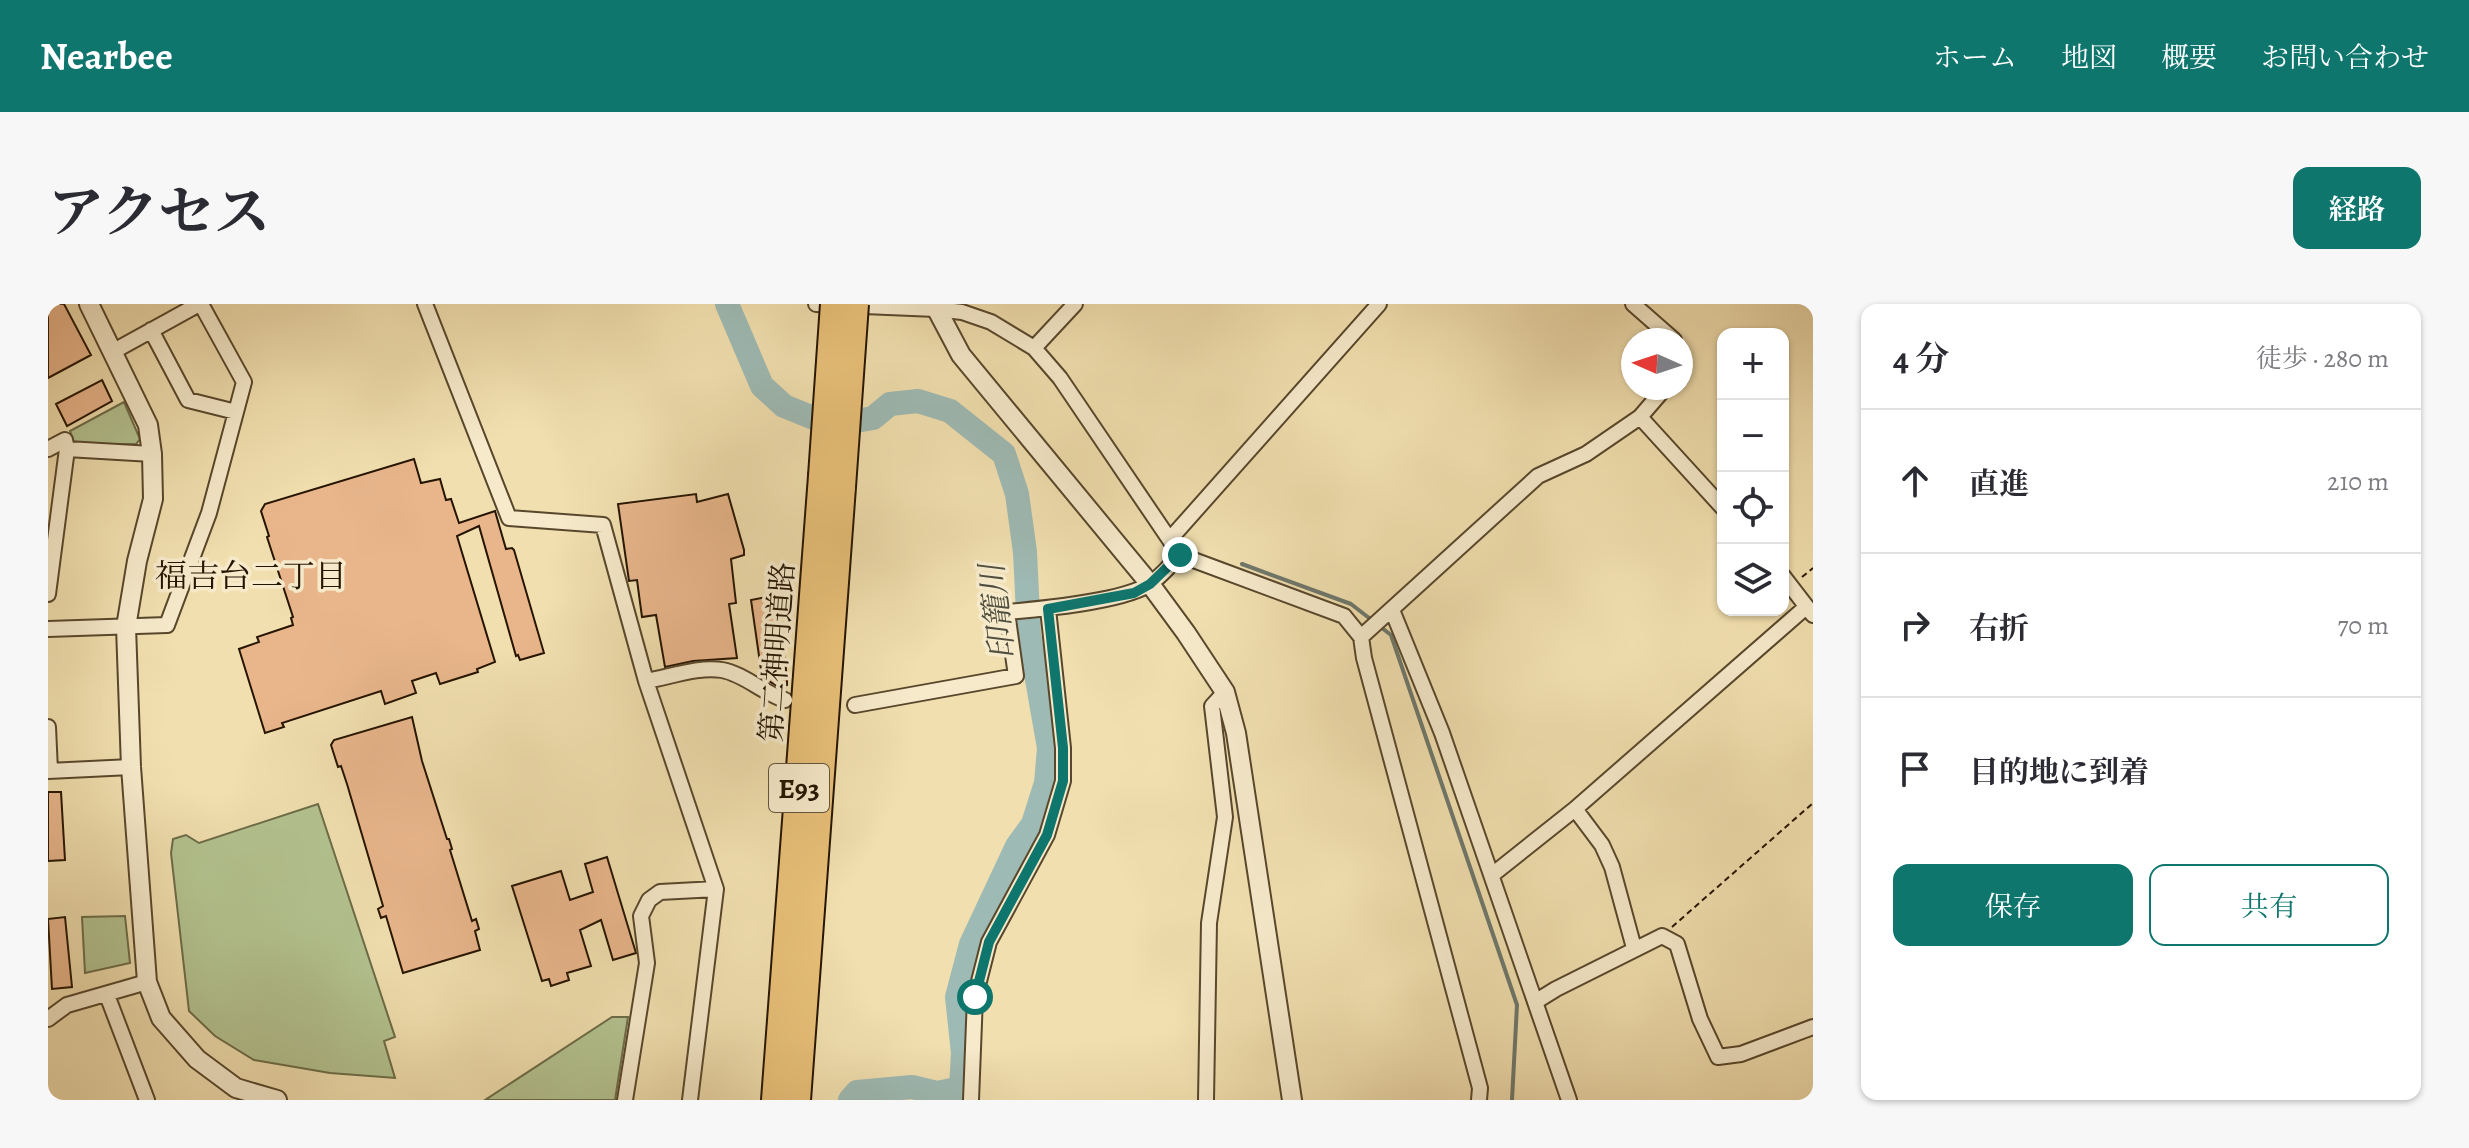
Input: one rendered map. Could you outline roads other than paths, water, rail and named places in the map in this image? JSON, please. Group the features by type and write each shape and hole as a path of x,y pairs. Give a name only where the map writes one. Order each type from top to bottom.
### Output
{"highway":[{"name":"第二神明道路","path":"797,1100 832,482 834,304"},
{"name":"第二神明道路","path":"775,1100 832,482 855,304"}],"street":[{"path":"89,304 148,425 152,454 153,499 137,561 126,627 131,767 147,982 161,1018 197,1059 236,1088 277,1100"},
{"path":"48,629 167,625 209,513 244,382 200,304 114,351"},
{"path":"425,304 509,518 603,525 646,681 716,889 690,1100"},
{"path":"816,304 935,307 991,322 1034,348 1060,378 1180,555 1344,616 1361,637 1368,674 1480,1088 1479,1100"},
{"path":"1034,348 1075,304"},
{"path":"1171,538 1379,304"},
{"path":"1633,304 1660,328"},
{"path":"935,307 961,355 1150,584 1225,692 1236,733 1292,1100"},
{"path":"151,330 188,400 236,412"},
{"path":"1361,637 1538,476 1586,454 1640,417 1655,400"},
{"path":"1640,417 1717,501"},
{"path":"48,449 65,440 67,449 48,594"},
{"path":"67,449 152,454"},
{"path":"855,705 1016,676 1007,612 1048,609 1134,593 1150,584 1180,555"},
{"path":"1492,875 1810,611 1789,584"},
{"path":"971,1100 975,997 989,942 1047,835 1063,781 1063,748 1048,609"},
{"path":"1392,610 1442,733 1569,1100"},
{"path":"646,681 723,670 746,680 768,695 785,700"},
{"path":"1206,1100 1209,923 1225,817 1212,706 1225,692"},
{"path":"48,727 49,771 131,767"},
{"path":"1575,809 1602,845 1612,867 1634,948"},
{"path":"625,1100 647,963 641,916 649,900 660,892 716,889"},
{"path":"1535,1002 1662,936 1677,944 1700,1019 1718,1057 1741,1054 1813,1027"},
{"path":"48,1019 67,1005 147,982"},
{"path":"107,995 147,1100"}],"waterway":[{"name":"印籠川","path":"727,304 762,386 784,406 816,419 856,421 873,418 890,404 918,401 950,411 1004,454 1017,494 1025,552 1029,634 1049,748 1046,783 1033,824 1017,846 971,944 957,997 963,1053 961,1088 937,1093 912,1087 857,1092 850,1100"},
{"path":"1242,564 1351,604 1391,635 1517,1005 1512,1100"}],"district":[{"name":"福吉台二丁目","path":"251,576"}]}
